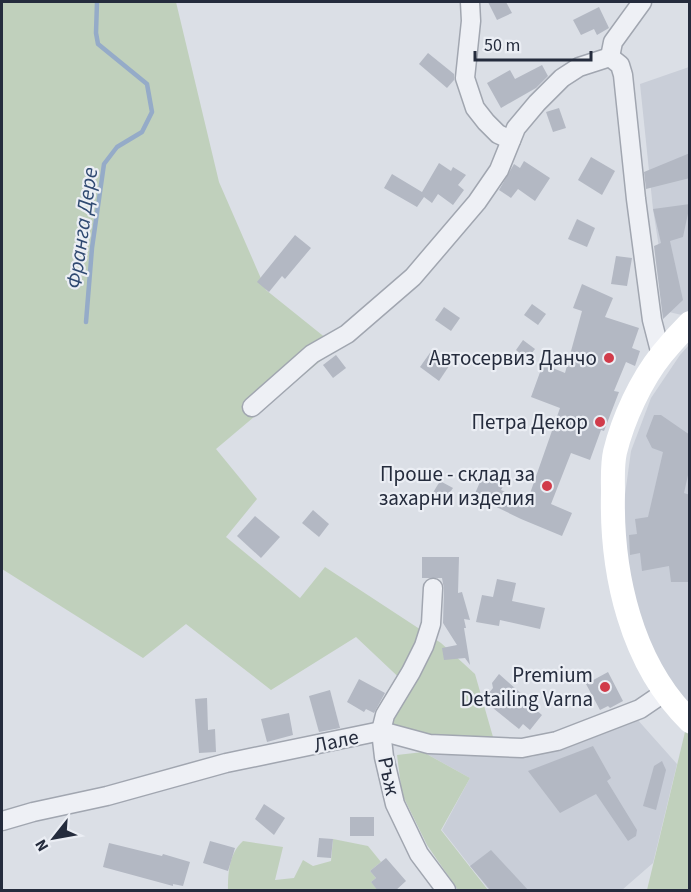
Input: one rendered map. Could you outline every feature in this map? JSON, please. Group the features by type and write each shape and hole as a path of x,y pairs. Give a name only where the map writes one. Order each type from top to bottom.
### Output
{"street":[{"path":"470,2 471,21 465,78 476,108 486,122 498,134 511,140"},
{"path":"610,57 613,42 642,2"},
{"path":"252,407 312,354 347,334 413,277 477,202 499,170 516,128 530,111 562,78 579,67 610,57"},
{"path":"610,57 620,65 623,75 652,320 661,355"},
{"path":"690,323 661,355 640,389 614,454 613,508 616,559 626,607 644,656 665,692 690,721"},
{"name":"Ръж","path":"433,588 431,624 424,646 385,715 381,731 384,757 395,804 419,854 446,891"},
{"name":"Лале","path":"2,821 107,796 226,763 381,731 429,744 522,748 557,741 640,709 665,692"}],"shaded area":[{"path":"689,67 690,313 686,316 669,312 653,209 640,84"},
{"path":"689,345 689,708 663,675 639,624 627,572 623,509 631,451 651,398"},
{"path":"636,718 677,764 653,863 622,890 489,890 442,830 470,778 425,753 532,757"}],"green space":[{"path":"2,2 176,2 219,182 266,290 337,347 216,449 257,499 226,537 300,598 325,567 441,643 475,674 493,737 435,738 390,723 409,687 356,637 271,690 186,624 143,658 2,569"},
{"path":"685,732 690,735 689,890 647,890"},
{"path":"423,752 470,778 441,830 488,890 458,890 427,845 402,794 397,755"},
{"path":"333,839 368,846 381,862 370,871 376,878 371,882 378,890 228,890 232,857 243,841 283,847 275,880 294,878 303,860 313,866 331,861"}],"building":[{"path":"488,2 506,2 512,13 497,20"},
{"path":"599,7 609,28 597,35 594,29 581,35 573,20"},
{"path":"428,53 454,74 454,80 447,88 419,64"},
{"path":"542,65 548,76 536,88 501,108 487,83 510,70 515,79"},
{"path":"559,108 566,128 553,132 546,112"},
{"path":"690,153 690,178 646,189 644,172"},
{"path":"591,157 615,171 602,195 578,180"},
{"path":"524,161 550,178 535,201 518,189 511,198 499,190 514,164 520,168"},
{"path":"439,163 451,171 453,167 466,175 458,185 464,190 453,205 438,194 432,203 424,197 417,207 384,188 392,174 422,192"},
{"path":"690,204 683,237 670,241 683,300 663,319 654,246 661,243 653,209"},
{"path":"577,219 595,228 587,247 568,239"},
{"path":"295,235 311,248 285,279 282,276 269,292 257,282"},
{"path":"616,256 632,258 627,286 611,284"},
{"path":"582,284 613,298 605,317 639,328 632,348 640,351 635,366 626,362 614,391 619,392 590,460 571,453 551,504 572,513 562,536 474,496 485,470 506,480 501,490 527,502 560,408 531,397 543,364 565,373 582,311 573,308"},
{"path":"532,304 546,314 538,325 524,315"},
{"path":"444,307 460,318 451,331 435,320"},
{"path":"523,340 535,349 527,359 516,350"},
{"path":"432,350 451,363 439,381 420,367"},
{"path":"336,355 346,368 333,378 323,365"},
{"path":"654,415 661,415 690,435 690,466 684,493 690,495 690,582 671,582 669,566 642,571 640,553 630,555 629,535 637,534 635,519 648,517 663,452 652,448 646,436"},
{"path":"440,481 453,488 443,503 431,496"},
{"path":"313,510 329,524 319,537 302,523"},
{"path":"255,516 280,537 261,558 237,536"},
{"path":"422,557 459,557 458,593 462,592 470,620 464,619 470,665 465,658 444,660 442,648 457,645 443,623 442,578 422,578"},
{"path":"497,579 516,583 512,601 545,608 540,629 500,620 499,626 476,622 482,595 493,597"},
{"path":"608,672 623,701 600,710 586,684"},
{"path":"499,674 531,702 529,704 542,715 530,730 523,724 519,729 483,700 493,688 492,683"},
{"path":"359,679 385,693 374,713 366,709 364,712 347,702"},
{"path":"330,690 340,728 319,732 309,696"},
{"path":"207,698 208,730 215,729 216,752 199,753 195,699"},
{"path":"289,713 293,735 267,742 261,719"},
{"path":"593,746 611,778 607,781 637,830 636,836 628,841 596,794 560,813 528,771"},
{"path":"662,761 666,770 656,810 643,806 654,766"},
{"path":"264,804 285,818 274,835 255,819"},
{"path":"350,817 374,817 374,836 350,836"},
{"path":"319,838 333,839 331,858 317,857"},
{"path":"210,841 235,848 228,871 203,863"},
{"path":"109,843 190,862 183,886 173,884 173,886 103,867"},
{"path":"491,850 529,891 491,891 470,866"},
{"path":"386,858 406,881 395,891 378,891 371,882 376,878 370,871"}],"waterway":[{"name":"Франга Дере","path":"86,322 92,248 104,164 117,147 142,132 152,112 147,84 98,44 97,2"}],"place":[{"name":"Автосервиз Данчо","path":"609,358"},
{"name":"Петра Декор","path":"600,422"},
{"name":"Проше - склад за захарни изделия","path":"547,486"},
{"name":"Premium Detailing Varna","path":"605,687"}]}
